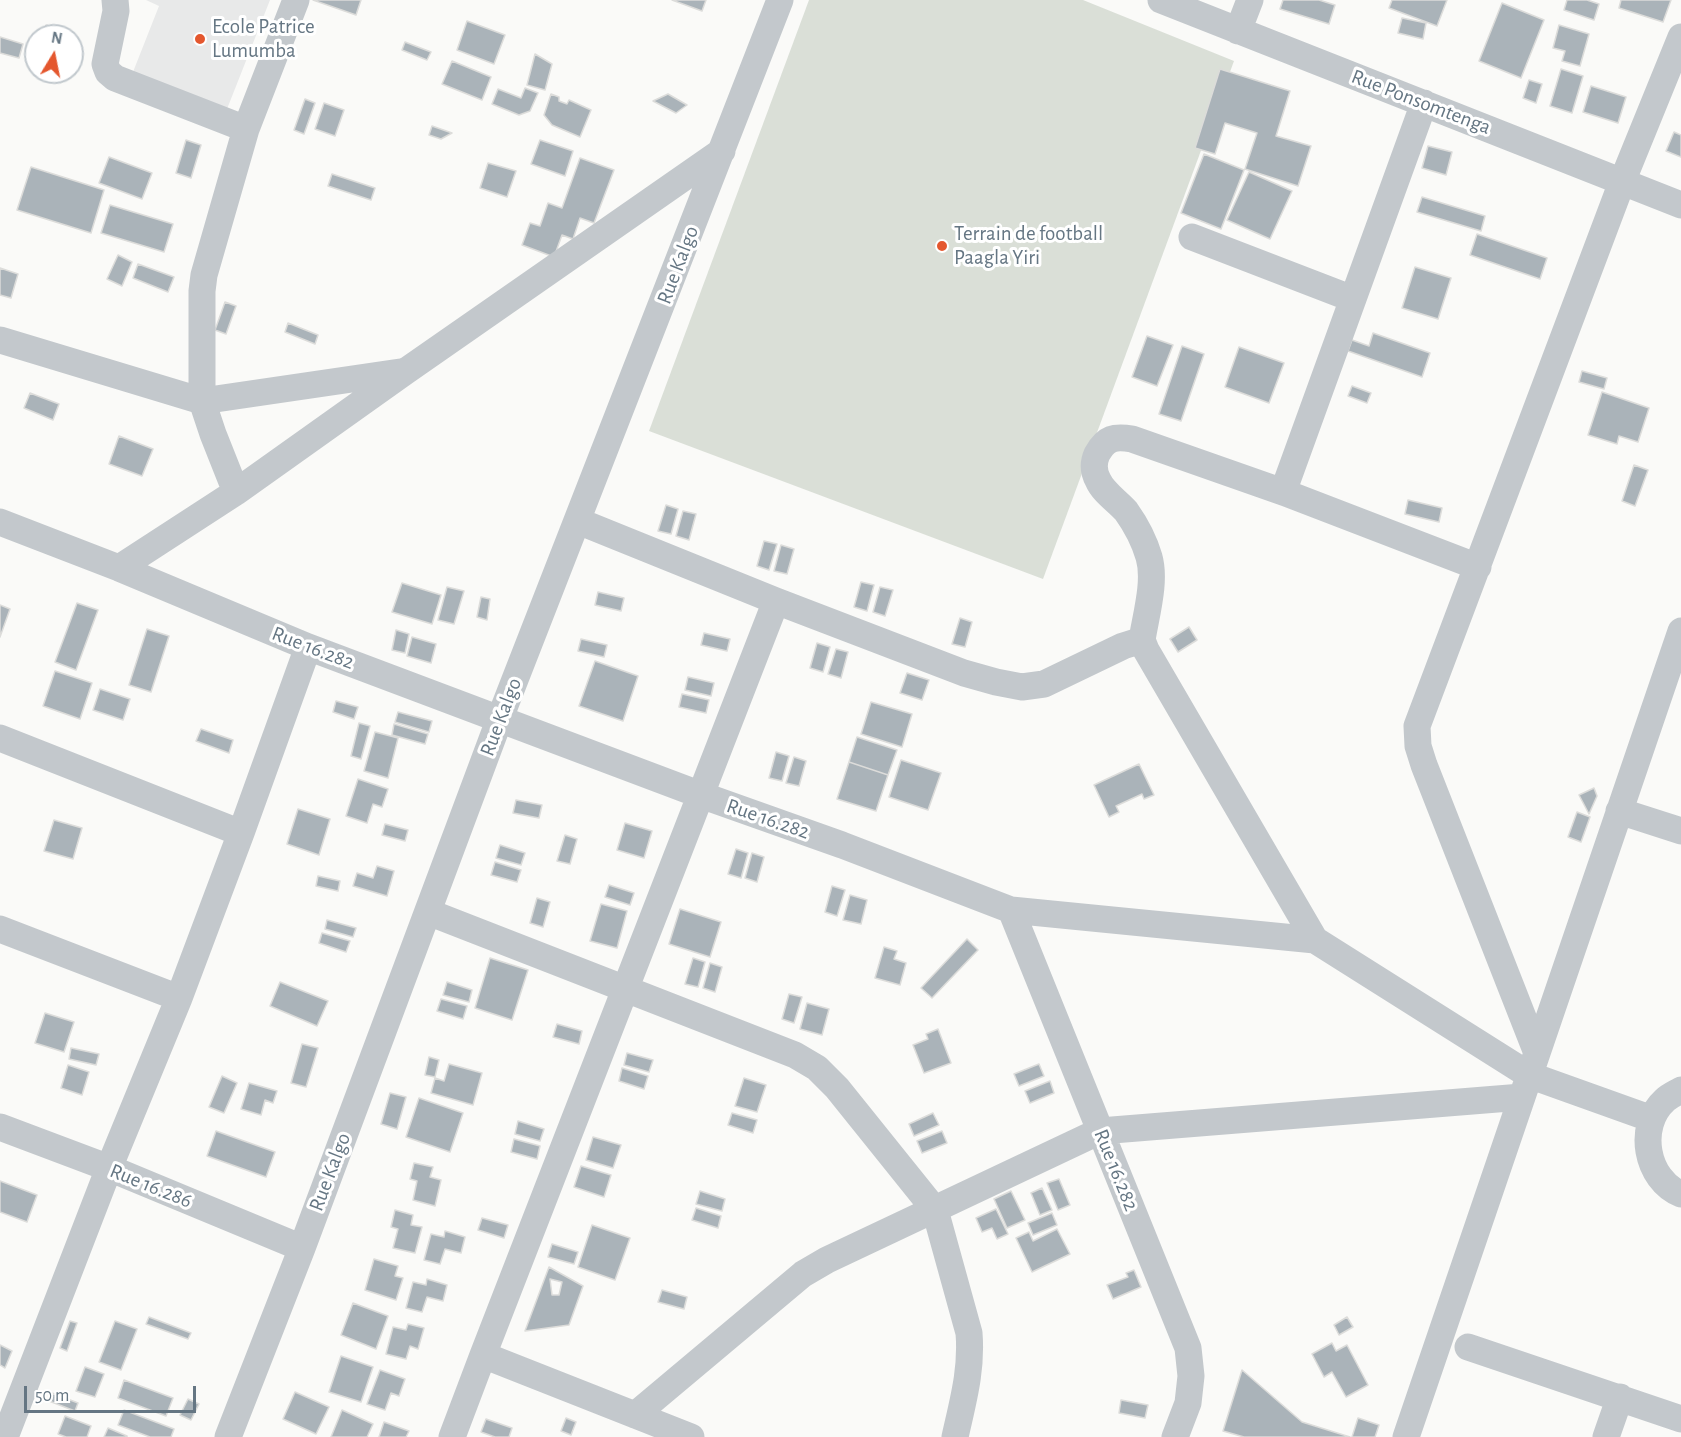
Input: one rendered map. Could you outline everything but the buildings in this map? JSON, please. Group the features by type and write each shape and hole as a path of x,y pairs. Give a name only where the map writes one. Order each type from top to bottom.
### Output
{"street":[{"path":"115,0 116,11 105,64 108,72 115,78 246,129"},
{"path":"236,492 202,401 202,291 204,275 246,129 296,0"},
{"name":"Rue Kalgo","path":"228,1437 302,1248 500,718 780,0"},
{"name":"Rue Ponsomtenga","path":"1161,0 1681,205"},
{"path":"1238,31 1250,0"},
{"path":"1529,1075 1424,765 1418,746 1417,726 1622,182 1681,38"},
{"path":"1282,492 1424,103"},
{"path":"119,568 236,492 722,151"},
{"path":"1192,237 1353,299"},
{"path":"0,340 202,401 406,371"},
{"path":"1315,940 1146,650 1142,640 1152,577 1149,558 1140,532 1125,511 1099,483 1094,472 1094,460 1103,443 1120,437 1131,439 1282,492 1478,567"},
{"path":"578,521 776,601 964,673 996,682 1022,687 1044,684 1123,646 1142,640"},
{"name":"Rue 16.282","path":"0,522 119,568 309,647 1011,910 1188,1348 1191,1376 1188,1403 1175,1437"},
{"path":"452,1437 776,601"},
{"path":"1406,1437 1681,631"},
{"path":"5,1437 109,1168 178,998 309,647"},
{"path":"0,738 241,833"},
{"path":"1619,812 1681,831"},
{"path":"1011,910 1315,940 1529,1075 1652,1119"},
{"path":"428,912 795,1055 817,1068 837,1088 935,1210 969,1333 969,1374 955,1437"},
{"path":"0,929 178,998"},
{"path":"635,1415 803,1274 858,1244 1100,1131 1529,1075"},
{"path":"1681,1090 1665,1100 1655,1113 1648,1130 1648,1151 1658,1176 1673,1191 1681,1194"},
{"name":"Rue 16.286","path":"0,1127 109,1168 302,1248"},
{"path":"1468,1347 1681,1419"},
{"path":"483,1354 691,1437"},
{"path":"1606,1437 1620,1397"}],"shaded area":[{"name":"Ecole Patrice Lumumba","path":"146,0 270,0 227,109 133,72 159,6"},
{"name":"Terrain de football Paagla Yiri","path":"809,0 1083,0 1234,61 1043,579 649,431"}],"place":[{"name":"Ecole Patrice Lumumba","path":"200,39"},
{"name":"Terrain de football Paagla Yiri","path":"942,246"}]}
